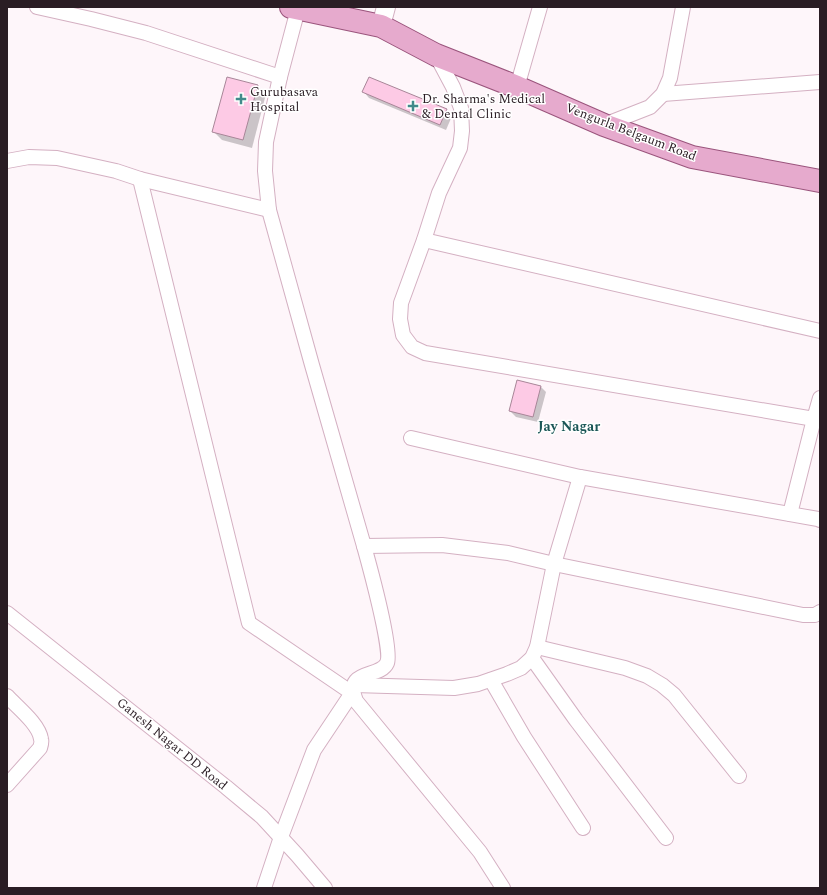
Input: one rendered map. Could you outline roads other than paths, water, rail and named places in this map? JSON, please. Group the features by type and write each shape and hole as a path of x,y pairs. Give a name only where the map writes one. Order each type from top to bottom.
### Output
{"main road":[{"name":"Vengurla Belgaum Road","path":"295,8 384,16 436,55 517,87 604,125 692,157 820,181"}],"street":[{"path":"37,7 146,33 280,77"},
{"path":"517,87 540,7"},
{"path":"604,125 650,107 663,94 670,78 683,7"},
{"path":"264,888 281,837 314,750 359,677 382,669 387,664 388,657 386,637 364,546 312,366 270,210 265,171 266,142 295,8"},
{"path":"436,55 453,87 461,108 462,131 460,148 439,192 424,240 401,303 400,319 403,335 412,347 425,353 817,419"},
{"path":"663,94 820,82"},
{"path":"7,160 29,157 57,158 116,171 140,179 270,210"},
{"path":"140,179 249,623 353,689 454,688 478,684 521,668 534,653 554,564 580,477"},
{"path":"424,240 820,331"},
{"path":"790,514 817,419 820,398"},
{"path":"411,438 580,477 820,520"},
{"path":"364,546 442,546 508,553 554,564 803,615 814,615 820,612"},
{"name":"Ganesh Nagar DD Road","path":"7,613 262,817 325,888"},
{"path":"534,653 625,668 647,676 662,685 674,695 739,776"},
{"path":"534,653 576,720 666,838"},
{"path":"491,680 524,737 583,828"},
{"path":"353,689 356,701 480,852 503,888"},
{"path":"7,696 34,724 39,731 42,740 40,748 7,785"}],"place":[{"name":"Gurubasava Hospital","path":"241,99"},
{"name":"Dr. Sharma's Medical & Dental Clinic","path":"413,106"}],"district":[{"name":"Jay Nagar","path":"569,426"}]}
